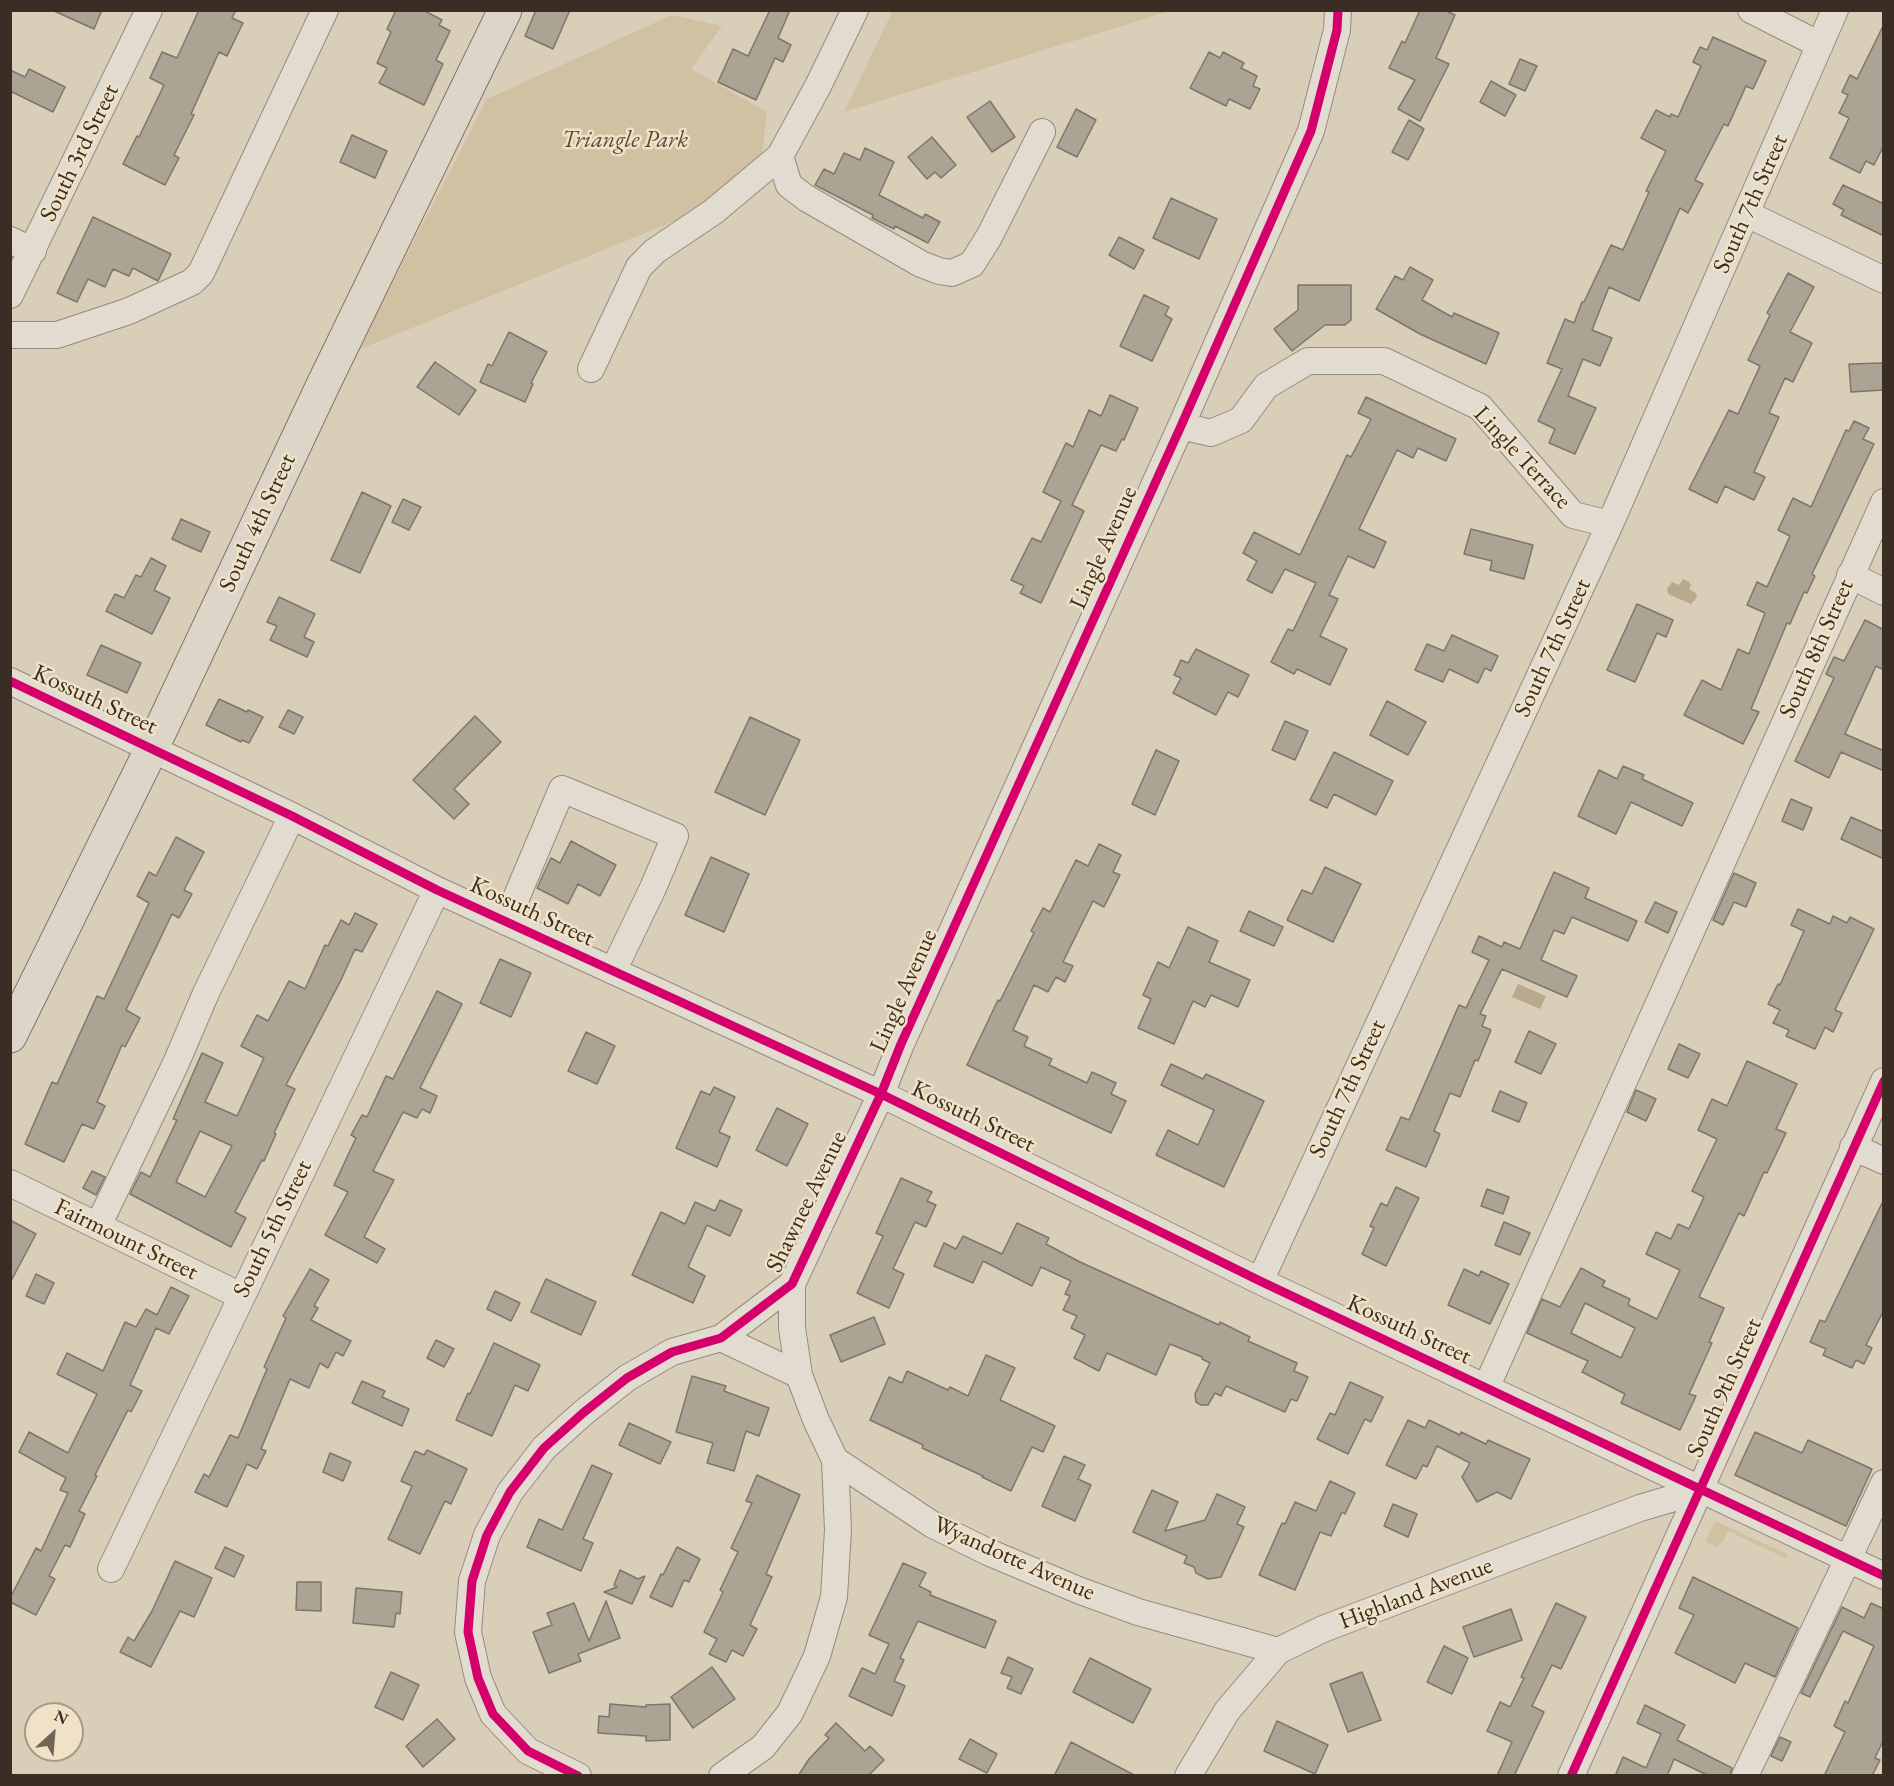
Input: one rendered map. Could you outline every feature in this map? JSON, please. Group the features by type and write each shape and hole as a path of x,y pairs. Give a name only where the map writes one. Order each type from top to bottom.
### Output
{"main road":[{"name":"South 4th Street","path":"10,1036 152,748 323,385 505,10"}],"street":[{"name":"South 3rd Street","path":"10,295 22,245 148,10"},
{"path":"10,335 57,335 129,310 192,282 201,273 325,10"},
{"path":"591,369 639,267 655,250 713,212 780,156 818,86 855,10"},
{"name":"Lingle Avenue","path":"881,1094 901,1044 1181,426 1311,131 1337,30 1338,10"},
{"path":"1751,10 1820,45"},
{"name":"South 7th Street","path":"1260,1281 1611,524 1835,10"},
{"path":"780,156 789,185 806,198 921,264 952,273 972,264 989,237 1042,132"},
{"path":"1747,214 1884,280"},
{"name":"Lingle Terrace","path":"1181,426 1211,433 1241,420 1266,386 1308,361 1384,361 1480,407 1574,515 1611,524"},
{"name":"South 8th Street","path":"1486,1388 1884,502"},
{"path":"1850,575 1884,592"},
{"name":"Kossuth Street","path":"10,681 292,816 437,890 881,1094 1260,1281 1884,1576"},
{"path":"506,922 562,789 675,836 614,971"},
{"path":"98,1226 176,1063 206,993 292,816"},
{"name":"South 5th Street","path":"111,1569 437,890"},
{"name":"South 9th Street","path":"1571,1776 1884,1081"},
{"name":"Shawnee Avenue","path":"578,1776 528,1751 493,1714 478,1678 468,1632 472,1581 487,1535 510,1492 544,1448 583,1413 627,1378 672,1353 721,1338 792,1284 881,1094"},
{"path":"1853,1147 1884,1161"},
{"name":"Fairmount Street","path":"10,1183 241,1296"},
{"path":"722,1776 763,1747 790,1713 817,1656 834,1597 838,1530 835,1460 816,1420 799,1375 792,1328 792,1284"},
{"path":"721,1338 799,1375"},
{"name":"Wyandotte Avenue","path":"835,1460 933,1525 988,1552 1078,1590 1138,1612 1278,1651"},
{"path":"1745,1776 1884,1483"},
{"name":"Highland Avenue","path":"1188,1776 1227,1711 1278,1651 1323,1629 1607,1520 1701,1490"}],"green space":[{"path":"893,10 1170,10 1170,11 844,112"},
{"name":"Triangle Park","path":"672,15 722,26 691,69 767,112 758,187 358,350 487,99"},
{"path":"1715,1521 1787,1554 1785,1558 1728,1531 1723,1541 1716,1547 1705,1542"}],"shaded area":[{"path":"1683,579 1691,585 1689,589 1696,593 1697,597 1691,604 1668,594 1667,589 1672,582 1679,585"},
{"path":"1518,984 1546,996 1540,1009 1512,997"}],"building":[{"path":"52,10 102,10 94,29"},
{"path":"199,10 236,10 232,18 243,23 227,56 219,52 191,114 194,115 174,155 179,158 165,185 123,164 164,85 150,78 162,52 177,58"},
{"path":"396,10 423,10 442,20 439,25 450,31 436,60 443,64 424,105 379,83 387,68 377,63 391,32 387,29"},
{"path":"536,10 570,10 553,49 525,36"},
{"path":"770,10 790,10 778,38 791,45 783,62 775,58 756,100 718,82 733,49 748,56"},
{"path":"1420,10 1444,10 1455,15 1436,58 1449,64 1420,121 1398,109 1415,80 1389,68 1402,41 1405,43"},
{"path":"1884,24 1884,145 1874,165 1866,161 1860,173 1830,158 1849,118 1839,113 1848,95 1842,92 1850,75 1857,79"},
{"path":"1713,37 1766,61 1753,89 1746,86 1728,126 1724,124 1695,180 1703,184 1688,213 1680,208 1639,301 1609,287 1592,330 1612,338 1600,366 1583,359 1568,396 1596,408 1575,454 1549,443 1555,429 1538,421 1562,369 1547,363 1565,319 1574,323 1611,245 1623,250 1649,192 1646,191 1666,151 1641,138 1656,110 1670,117 1671,114 1678,117 1701,66 1693,62 1700,47 1707,50"},
{"path":"1209,52 1220,58 1223,52 1244,63 1241,68 1257,76 1253,86 1260,89 1250,109 1229,99 1226,106 1190,88"},
{"path":"1520,59 1537,66 1525,91 1509,84"},
{"path":"29,69 65,87 53,112 10,91 10,70 25,77"},
{"path":"1491,81 1516,95 1505,116 1480,102"},
{"path":"990,101 1015,137 992,152 967,117"},
{"path":"1076,109 1096,120 1077,157 1057,147"},
{"path":"1409,120 1424,129 1408,160 1392,152"},
{"path":"352,135 387,151 375,178 340,162"},
{"path":"932,137 956,165 941,178 935,172 927,179 908,157"},
{"path":"865,148 894,162 879,195 923,218 925,214 940,222 928,243 895,226 894,229 872,218 873,215 815,185 824,169 834,174 844,153 860,160"},
{"path":"1843,185 1884,204 1884,236 1841,215 1844,210 1833,204"},
{"path":"1171,198 1217,219 1199,259 1153,238"},
{"path":"93,217 171,254 158,281 133,268 129,276 113,269 105,287 88,279 77,302 57,293"},
{"path":"1119,237 1144,250 1134,269 1109,255"},
{"path":"1410,267 1433,280 1422,300 1452,317 1454,313 1499,333 1486,364 1420,334 1376,309 1395,276 1403,280"},
{"path":"1788,273 1814,287 1790,332 1812,343 1793,382 1785,378 1769,413 1779,417 1754,472 1765,477 1754,500 1725,486 1717,503 1689,489 1729,410 1738,414 1760,366 1748,360 1770,315 1767,313"},
{"path":"1298,285 1351,285 1351,320 1345,325 1325,325 1292,351 1274,329 1298,310"},
{"path":"1144,295 1169,307 1165,315 1172,319 1152,361 1120,346"},
{"path":"509,332 547,352 531,383 533,384 525,402 480,382 488,364 492,366"},
{"path":"435,362 476,390 459,415 417,387"},
{"path":"1884,363 1884,390 1851,392 1849,364"},
{"path":"1110,395 1138,408 1124,440 1122,439 1116,451 1101,445 1072,505 1084,511 1041,603 1020,593 1024,586 1011,580 1032,538 1041,542 1061,501 1043,492 1066,443 1073,447 1089,410 1101,416"},
{"path":"1366,397 1456,439 1446,461 1418,448 1413,458 1397,450 1359,529 1386,542 1374,568 1348,556 1329,595 1338,599 1320,636 1347,649 1330,685 1297,669 1294,674 1271,662 1288,629 1293,631 1316,583 1285,569 1272,593 1247,580 1257,561 1243,553 1254,532 1300,555 1347,455 1351,457 1371,419 1358,413"},
{"path":"1854,421 1869,428 1863,439 1874,444 1812,574 1815,576 1807,593 1804,592 1790,624 1787,623 1751,709 1759,712 1743,744 1684,715 1702,680 1721,690 1738,649 1749,654 1765,613 1747,605 1757,582 1767,587 1790,536 1778,530 1793,498 1811,507 1846,430 1849,431"},
{"path":"362,492 391,506 360,573 331,560"},
{"path":"403,499 421,507 409,530 392,522"},
{"path":"181,519 210,532 201,552 172,539"},
{"path":"1471,529 1533,545 1524,579 1490,570 1492,561 1464,554"},
{"path":"151,558 166,566 154,590 170,598 152,634 106,611 115,594 124,598 136,575 141,577"},
{"path":"279,597 315,614 304,637 314,642 307,657 270,640 277,626 267,622"},
{"path":"1637,604 1673,620 1666,637 1657,633 1635,682 1607,670"},
{"path":"1865,620 1884,630 1884,670 1876,666 1845,734 1884,751 1884,771 1841,752 1829,778 1795,761 1834,678 1826,674 1834,657 1844,661"},
{"path":"1452,635 1498,656 1491,671 1485,668 1478,683 1449,669 1443,682 1415,670 1427,644 1444,651"},
{"path":"101,645 141,663 127,693 87,675"},
{"path":"1196,649 1249,675 1238,697 1228,692 1216,715 1173,693 1181,678 1174,675 1181,660 1188,663"},
{"path":"219,699 263,717 249,743 242,740 241,742 206,725"},
{"path":"1387,701 1426,722 1408,755 1370,735"},
{"path":"288,710 303,717 294,734 279,727"},
{"path":"475,716 501,742 454,789 469,804 454,819 413,780"},
{"path":"750,717 800,740 765,815 715,792"},
{"path":"1285,721 1308,731 1295,760 1272,750"},
{"path":"1156,750 1179,761 1155,815 1132,804"},
{"path":"1334,752 1393,781 1376,815 1334,794 1327,808 1310,800"},
{"path":"1623,766 1644,775 1642,779 1693,803 1682,826 1631,802 1616,834 1578,816 1599,770 1617,779"},
{"path":"1791,799 1812,808 1803,830 1782,821"},
{"path":"1851,817 1884,832 1884,859 1841,839"},
{"path":"176,837 204,852 184,890 192,894 179,918 172,914 126,1010 140,1018 125,1047 122,1045 97,1102 105,1106 94,1129 82,1124 64,1162 25,1144 52,1082 57,1084 97,996 104,999 149,903 137,896 149,872 156,876"},
{"path":"571,841 616,865 600,896 578,884 568,904 537,888 551,858 560,863"},
{"path":"1099,844 1121,855 1113,872 1120,875 1104,907 1093,901 1063,962 1073,966 1065,982 1056,977 1048,992 1034,985 1013,1030 1028,1037 1024,1046 1052,1059 1049,1065 1087,1083 1092,1072 1116,1083 1111,1094 1126,1101 1111,1133 967,1065 1034,933 1031,931 1043,908 1050,912 1076,860 1088,866"},
{"path":"711,857 749,874 724,932 685,915"},
{"path":"1325,867 1361,884 1333,942 1287,920 1302,890 1312,894"},
{"path":"1554,872 1589,888 1585,898 1637,921 1628,941 1572,917 1564,934 1554,930 1541,960 1577,976 1567,997 1502,969 1480,1014 1486,1016 1482,1026 1491,1030 1478,1061 1475,1060 1460,1097 1450,1093 1434,1131 1440,1134 1426,1167 1386,1150 1401,1117 1409,1120 1459,1005 1466,1008 1489,960 1472,952 1479,936 1502,947 1504,942 1520,949"},
{"path":"1734,873 1756,883 1746,907 1734,902 1723,925 1713,920"},
{"path":"1655,902 1677,912 1668,933 1645,922"},
{"path":"1798,909 1830,924 1833,916 1847,923 1850,917 1874,929 1835,1010 1842,1013 1833,1032 1825,1027 1815,1049 1786,1036 1789,1030 1773,1023 1780,1010 1768,1004 1778,984 1780,985 1804,931 1791,925"},
{"path":"1249,911 1283,927 1274,946 1240,931"},
{"path":"355,913 377,924 362,952 355,949 286,1085 295,1089 274,1133 276,1134 264,1161 262,1160 235,1212 246,1218 231,1247 130,1194 141,1172 150,1177 177,1120 173,1119 202,1053 223,1063 205,1102 237,1116 264,1058 241,1046 257,1015 268,1021 289,981 305,989 325,945 328,946 341,920 349,925","holes":["200,1131 232,1146 205,1197 176,1182"]},
{"path":"1188,927 1218,941 1209,962 1250,980 1238,1007 1211,995 1205,1007 1193,1001 1174,1044 1138,1028 1151,999 1143,995 1158,962 1169,968"},
{"path":"500,959 531,973 511,1017 480,1003"},
{"path":"437,991 462,1004 420,1088 437,1096 430,1113 422,1109 417,1118 403,1112 373,1171 394,1180 364,1237 385,1249 377,1263 325,1235 348,1192 334,1185 356,1138 351,1135 362,1115 367,1117 386,1076 393,1079"},
{"path":"1529,1031 1556,1044 1541,1074 1515,1062"},
{"path":"586,1032 615,1046 597,1084 568,1071"},
{"path":"1679,1044 1700,1054 1688,1078 1668,1069"},
{"path":"1747,1061 1797,1084 1776,1129 1786,1133 1767,1173 1764,1172 1744,1216 1739,1213 1699,1297 1724,1308 1709,1342 1712,1343 1689,1394 1696,1396 1680,1430 1621,1403 1625,1394 1582,1372 1588,1361 1527,1333 1542,1299 1560,1307 1581,1268 1605,1281 1602,1286 1630,1299 1628,1305 1657,1319 1680,1270 1646,1254 1656,1232 1671,1239 1678,1224 1689,1229 1704,1197 1692,1191 1717,1139 1698,1130 1712,1099 1727,1106","holes":["1585,1303 1635,1328 1621,1358 1571,1333"]},
{"path":"1171,1064 1203,1079 1206,1074 1264,1101 1224,1187 1156,1155 1168,1130 1198,1145 1214,1110 1161,1085"},
{"path":"714,1087 735,1097 719,1132 730,1137 717,1167 676,1148 701,1091 710,1095"},
{"path":"1636,1090 1656,1099 1646,1121 1627,1112"},
{"path":"1500,1091 1527,1103 1519,1122 1492,1111"},
{"path":"777,1108 808,1124 787,1166 756,1150"},
{"path":"92,1171 105,1177 96,1195 83,1188"},
{"path":"901,1178 932,1192 927,1201 936,1205 926,1227 915,1222 893,1269 904,1274 889,1308 857,1293 883,1236 876,1233"},
{"path":"1396,1187 1419,1198 1386,1266 1362,1254 1374,1228 1370,1226 1381,1203 1387,1206"},
{"path":"1487,1189 1509,1197 1503,1214 1481,1206"},
{"path":"1884,1199 1884,1310 1866,1345 1872,1348 1864,1364 1856,1360 1852,1368 1823,1355 1826,1349 1810,1342 1820,1320 1825,1322"},
{"path":"720,1200 742,1210 730,1236 707,1225 688,1267 705,1276 693,1303 632,1275 661,1212 685,1224 695,1202 715,1211"},
{"path":"10,1220 36,1234 10,1283"},
{"path":"1504,1222 1530,1233 1520,1255 1495,1245"},
{"path":"1017,1223 1049,1238 1046,1244 1080,1262 1219,1325 1220,1322 1250,1337 1248,1341 1297,1363 1294,1371 1308,1377 1297,1401 1291,1399 1285,1412 1226,1386 1221,1396 1215,1393 1208,1405 1201,1405 1196,1402 1195,1394 1210,1363 1202,1357 1170,1344 1156,1375 1107,1353 1099,1371 1074,1358 1085,1335 1071,1328 1077,1316 1063,1310 1070,1296 1065,1294 1071,1281 1041,1267 1032,1286 983,1261 973,1283 934,1266 944,1243 956,1249 963,1236 1002,1254"},
{"path":"310,1269 329,1280 314,1306 318,1308 311,1320 351,1341 343,1356 336,1352 328,1368 320,1363 309,1388 290,1379 261,1449 266,1451 257,1469 247,1464 227,1507 195,1492 204,1474 209,1477 230,1435 238,1438 267,1369 264,1367 286,1318 283,1316"},
{"path":"1464,1269 1479,1276 1481,1271 1509,1284 1490,1324 1448,1305"},
{"path":"36,1274 54,1283 44,1304 26,1296"},
{"path":"546,1279 596,1302 581,1335 531,1312"},
{"path":"171,1287 189,1296 169,1334 156,1328 130,1385 142,1391 131,1412 128,1410 95,1475 97,1476 79,1511 85,1514 70,1547 65,1545 49,1576 55,1579 36,1615 10,1602 10,1598 36,1548 41,1551 68,1493 60,1490 66,1478 19,1452 29,1432 68,1453 97,1394 57,1374 67,1353 103,1371 125,1322 136,1327 146,1309 157,1315"},
{"path":"495,1291 520,1303 511,1321 487,1309"},
{"path":"874,1317 885,1344 841,1362 830,1335"},
{"path":"436,1340 454,1349 444,1367 427,1358"},
{"path":"494,1343 540,1365 528,1391 515,1385 492,1436 456,1420"},
{"path":"986,1355 1015,1368 1000,1400 1055,1426 1043,1452 1032,1447 1011,1491 870,1420 889,1377 902,1383 907,1371 948,1390 950,1387 968,1396"},
{"path":"692,1376 726,1386 724,1391 769,1408 759,1436 746,1431 734,1471 707,1463 713,1443 676,1432"},
{"path":"362,1381 385,1391 382,1397 409,1409 402,1426 352,1403"},
{"path":"1350,1382 1383,1397 1371,1422 1365,1419 1348,1454 1317,1439 1330,1413 1335,1415"},
{"path":"1408,1420 1425,1428 1429,1420 1460,1435 1461,1432 1486,1444 1488,1440 1530,1459 1511,1499 1497,1492 1477,1502 1462,1477 1470,1463 1437,1446 1427,1467 1423,1465 1416,1479 1386,1465"},
{"path":"629,1423 671,1442 660,1464 619,1445"},
{"path":"1755,1432 1802,1453 1808,1440 1872,1469 1846,1526 1735,1475"},
{"path":"427,1450 467,1469 451,1504 445,1501 420,1554 388,1539 412,1486 401,1481 415,1451 424,1455"},
{"path":"330,1453 351,1462 343,1481 323,1472"},
{"path":"1064,1456 1085,1465 1078,1479 1091,1485 1075,1521 1042,1506"},
{"path":"592,1465 612,1474 583,1539 593,1543 581,1571 527,1547 539,1519 562,1530"},
{"path":"757,1475 800,1495 766,1574 772,1577 750,1625 757,1629 743,1656 732,1650 726,1662 709,1654 717,1639 704,1632 723,1592 720,1590 738,1552 731,1548 752,1503 746,1501"},
{"path":"1330,1481 1355,1493 1345,1514 1342,1512 1331,1536 1320,1532 1295,1590 1259,1575 1282,1523 1285,1524 1295,1502 1316,1511"},
{"path":"1152,1490 1178,1502 1165,1531 1205,1520 1217,1494 1245,1507 1237,1524 1244,1527 1221,1577 1208,1579 1196,1573 1194,1567 1184,1563 1187,1556 1133,1532"},
{"path":"1393,1504 1417,1514 1408,1537 1384,1526"},
{"path":"225,1547 244,1556 234,1577 215,1568"},
{"path":"677,1547 700,1559 689,1582 684,1580 672,1607 650,1597"},
{"path":"175,1561 212,1578 194,1617 180,1611 151,1667 120,1652 128,1637 134,1641 152,1611"},
{"path":"903,1563 926,1573 919,1586 931,1592 930,1595 996,1621 985,1648 918,1621 900,1658 904,1660 894,1681 905,1686 892,1716 849,1696 862,1668 875,1674 889,1644 869,1635"},
{"path":"620,1570 638,1579 645,1576 632,1604 604,1592 617,1587 614,1585"},
{"path":"1693,1577 1798,1628 1775,1677 1745,1663 1735,1683 1675,1653 1694,1615 1679,1608"},
{"path":"297,1582 321,1582 321,1611 296,1610"},
{"path":"356,1588 402,1592 400,1614 396,1613 394,1627 353,1623"},
{"path":"606,1601 620,1638 578,1654 581,1661 549,1673 533,1632 552,1625 547,1613 574,1603 589,1641"},
{"path":"1556,1603 1586,1617 1561,1669 1552,1665 1532,1706 1544,1712 1514,1776 1497,1776 1512,1742 1487,1731 1500,1702 1510,1707 1524,1678 1521,1677"},
{"path":"1871,1603 1884,1609 1884,1739 1875,1758 1880,1760 1872,1776 1824,1776 1845,1732 1834,1726 1845,1701 1848,1703 1874,1646 1843,1631 1810,1697 1801,1693 1842,1607 1864,1618"},
{"path":"1511,1609 1522,1640 1474,1657 1463,1627"},
{"path":"1444,1646 1468,1658 1452,1694 1427,1682"},
{"path":"1008,1657 1033,1669 1021,1694 1007,1688 1012,1677 1001,1673"},
{"path":"1090,1658 1151,1689 1133,1723 1073,1692"},
{"path":"712,1667 735,1699 693,1728 671,1697"},
{"path":"391,1672 419,1685 403,1720 375,1707"},
{"path":"1362,1672 1381,1720 1348,1732 1330,1684"},
{"path":"610,1704 646,1707 646,1705 670,1704 670,1740 646,1741 646,1736 598,1733 599,1716 609,1717"},
{"path":"1645,1705 1685,1725 1677,1740 1732,1768 1730,1776 1709,1776 1674,1759 1667,1776 1615,1776 1623,1757 1646,1768 1661,1734 1637,1723"},
{"path":"437,1719 455,1739 423,1767 406,1746"},
{"path":"1277,1721 1328,1745 1315,1774 1264,1751"},
{"path":"836,1723 865,1751 870,1746 884,1760 868,1776 798,1776 809,1759 829,1738 825,1735"},
{"path":"1780,1737 1791,1742 1782,1761 1771,1756"},
{"path":"970,1739 997,1754 987,1773 959,1759"},
{"path":"1071,1742 1136,1776 1054,1776"}],"cycle path":[{"path":"578,1776 528,1751 493,1714 478,1678 468,1632 472,1581 487,1535 510,1492 544,1448 583,1413 627,1378 672,1352 721,1338 792,1284 881,1094 901,1044 1181,426 1311,131 1337,30 1338,10"},
{"path":"10,681 292,816 437,890 881,1094 1260,1281 1884,1576"},
{"path":"1571,1776 1884,1081"}]}
